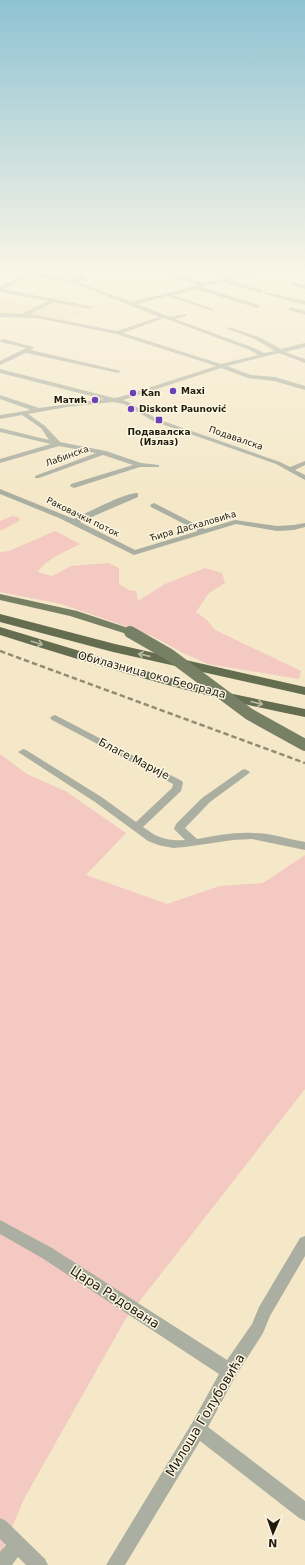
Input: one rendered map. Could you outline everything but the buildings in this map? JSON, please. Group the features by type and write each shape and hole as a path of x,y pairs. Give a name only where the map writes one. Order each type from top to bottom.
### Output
{"highway":[{"name":"Обилазница око Београда","path":"0,618 158,659 305,691"},
{"name":"Обилазница око Београда","path":"0,631 78,655 199,689 305,713"}],"main road":[{"path":"0,597 73,612 130,632 158,646 175,657 241,709 305,745"}],"street":[{"path":"0,363 31,348 15,344"},
{"path":"152,344 251,377 273,379 305,388"},
{"path":"238,344 263,355"},
{"path":"268,344 280,351 305,361"},
{"path":"0,417 67,404 116,400 221,366 305,345"},
{"path":"27,351 118,371"},
{"name":"Подавалска","path":"0,371 129,404 162,423 249,452 290,469 305,478"},
{"path":"0,397 38,410"},
{"path":"23,412 43,427 50,438 58,444"},
{"path":"0,430 58,444 104,452 140,465 157,466"},
{"path":"0,461 58,444"},
{"name":"Лабинска","path":"37,477 104,452"},
{"path":"290,469 305,463"},
{"path":"74,486 140,465"},
{"name":"Раковачки поток","path":"0,491 75,522 134,553"},
{"path":"75,522 135,495"},
{"path":"154,505 203,532"},
{"name":"Ћира Даскаловића","path":"134,553 239,521 279,528 293,528 305,525"},
{"name":"Благе Марије","path":"55,718 178,783 177,789 137,827"},
{"path":"24,752 99,800 160,844 194,842 223,837 252,836 269,837 305,846"},
{"path":"194,842 179,829 180,826 211,796 245,772"},
{"name":"Цара Радована","path":"0,1226 47,1253 229,1371"},
{"name":"Милоша Голубовића","path":"115,1565 198,1429 229,1371 258,1328 264,1312 305,1243"},
{"path":"198,1429 305,1512"},
{"path":"0,1527 39,1565"},
{"path":"1,1565 17,1544"}],"shaded area":[{"path":"12,516 19,517 19,521 0,531 0,521"},
{"path":"55,531 80,544 51,559 38,572 52,576 71,566 109,563 119,568 119,584 129,590 136,591 138,601 165,584 205,568 222,573 225,583 209,593 196,612 207,620 215,630 301,671 299,679 208,664 183,653 152,636 108,620 61,604 0,592 0,552 9,551"},
{"path":"0,754 27,774 67,792 126,833 86,875 167,904 220,886 263,883 305,855 305,1089 125,1320 25,1497 0,1555"}],"railway":[{"path":"0,651 305,763"}],"place":[{"name":"Maxi","path":"173,391"},
{"name":"Kan","path":"133,393"},
{"name":"Матић","path":"95,400"},
{"name":"Diskont Paunović","path":"131,409"},
{"name":"Подавалска (Излаз)","path":"159,420"}]}
